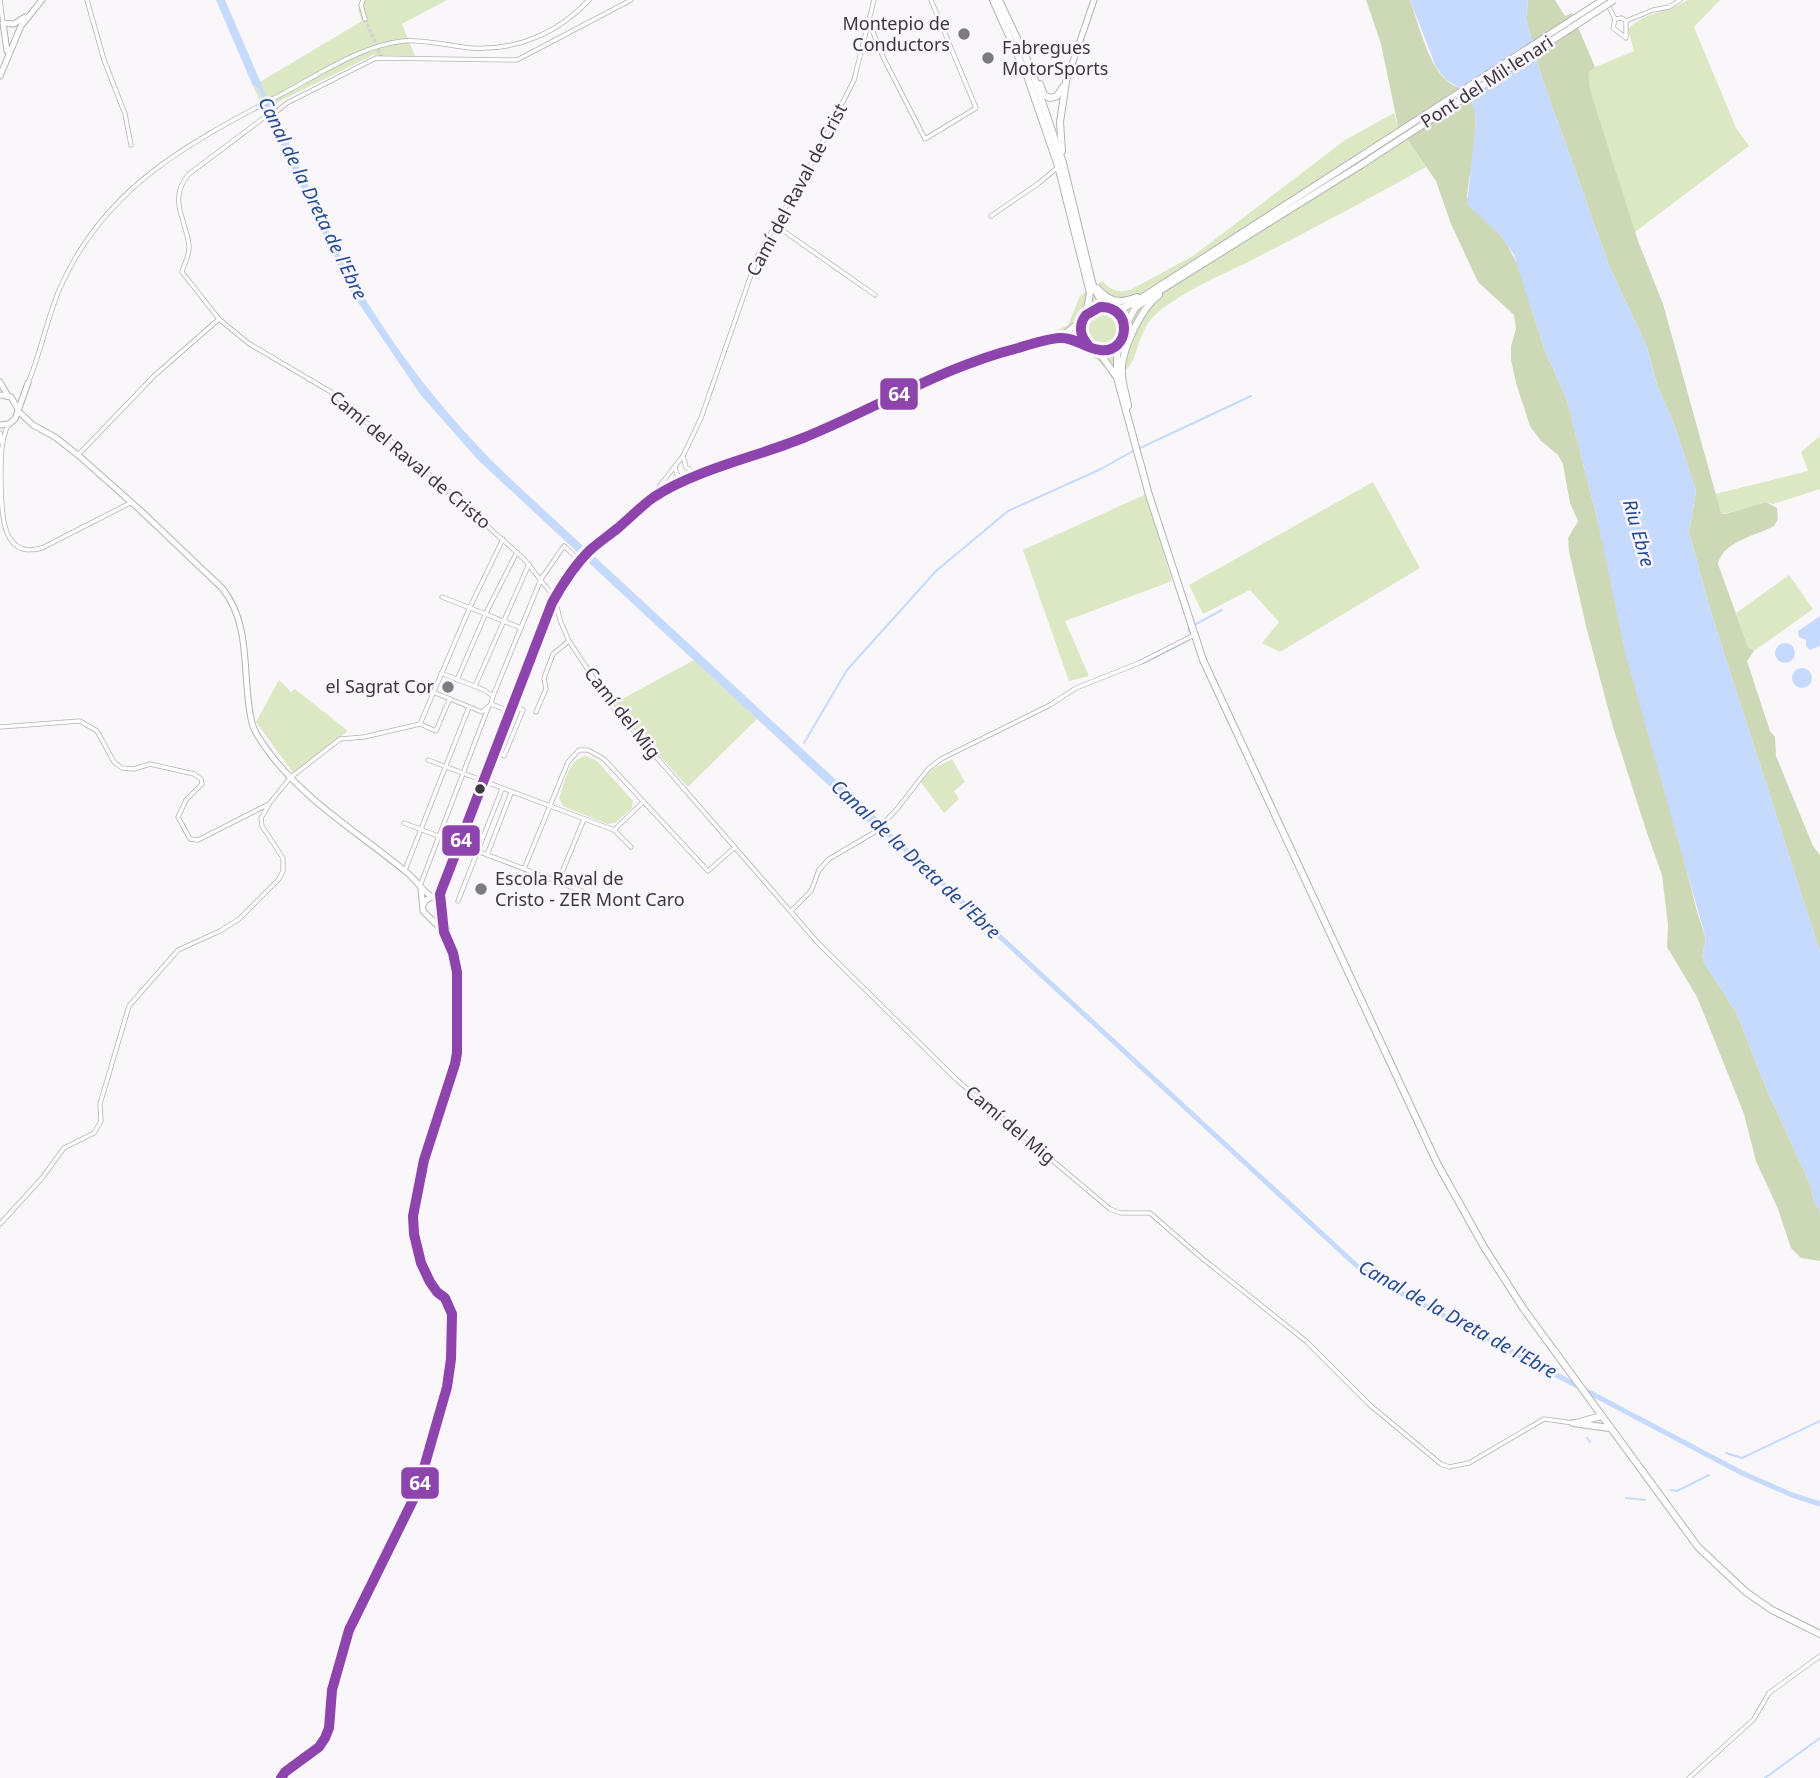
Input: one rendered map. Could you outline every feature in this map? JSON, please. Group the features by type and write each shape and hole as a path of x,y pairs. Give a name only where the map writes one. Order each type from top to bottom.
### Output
{"main road":[{"path":"993,0 1027,76 1061,165 1090,293 1082,335 1117,377"},
{"path":"999,0 1046,97 1057,96 1066,82"},
{"name":"Pont del Mil·lenari","path":"1359,162 1605,0"},
{"name":"Pont del Mil·lenari","path":"1359,162 1614,0"},
{"path":"1030,66 1096,292 1121,316 1125,327"},
{"path":"1061,165 1060,122 1066,82"},
{"path":"1084,317 1096,307 1130,305 1359,162"},
{"path":"1359,162 1135,308 1119,343 1116,356 1117,377 1194,635 1221,701 1437,1163 1496,1266 1567,1371 1698,1547 1746,1592 1772,1610 1820,1634"},
{"path":"1090,270 1097,288 1108,298 1123,302 1145,295"},
{"path":"1128,417 1129,404 1121,372 1124,356 1144,311 1154,299 1180,279"},
{"path":"1097,350 1109,349 1119,343"},
{"path":"1589,1418 1594,1407"},
{"path":"1573,1423 1601,1416"},
{"path":"1596,1426 1601,1416"},
{"path":"1589,1418 1596,1426"},
{"path":"1573,1423 1609,1428"}],"street":[{"path":"0,0 7,58"},
{"path":"0,76 17,33 28,15 42,0"},
{"path":"87,0 104,60 125,114 131,145"},
{"path":"363,0 365,19"},
{"path":"2,443 18,410 61,286 83,243 126,192 167,160 192,142 364,51 390,43 416,40 472,48 503,47 521,43 550,32 573,16 589,0"},
{"name":"Camí del Raval de Cristo","path":"529,564 400,448 331,392 248,343 219,319 182,272 190,249 177,197 178,190 189,174 266,116 372,59 517,60 631,0"},
{"name":"Camí del Raval de Crist","path":"646,503 683,456 701,418 758,254 814,159 854,80 874,0"},
{"path":"868,20 883,57 925,139 976,108 931,0"},
{"path":"1066,82 1094,0"},
{"path":"1605,0 1615,19 1613,28 1622,31 1626,21 1653,10 1669,7 1680,0"},
{"path":"5,24 18,22 28,15"},
{"path":"1615,19 1622,18 1626,21"},
{"path":"5,24 9,33 17,33"},
{"path":"991,216 1061,165"},
{"path":"775,225 875,295"},
{"path":"1059,338 1084,317"},
{"path":"78,455 154,376 219,319"},
{"path":"281,1778 285,1772 312,1753 325,1738 329,1728 335,1677 349,1630 417,1492 447,1387 452,1359 452,1314 445,1298 437,1293 421,1263 413,1216 424,1160 456,1064 457,972 444,932 441,901 443,883 555,598 589,551 646,503 684,481 802,439 967,363 1059,338 1088,345"},
{"path":"0,382 18,410 33,425 55,437 78,455 132,502 222,588 232,602 242,638 249,709 254,730 290,778 349,830 405,870 420,887 441,901"},
{"path":"0,396 19,393 28,383"},
{"path":"0,425 33,425"},
{"path":"0,433 2,514 6,534 15,544 36,550 132,502"},
{"path":"683,456 686,467 684,481"},
{"path":"686,467 699,475"},
{"path":"675,468 684,481"},
{"path":"420,724 440,673 502,539"},
{"path":"444,932 424,912 420,887 541,579 564,546 582,559"},
{"path":"457,680 485,614 517,552"},
{"path":"474,686 529,564"},
{"name":"Camí del Mig","path":"529,564 555,598 569,641 612,706 837,963 957,1080 1110,1209 1121,1213 1150,1213 1307,1342 1371,1406 1441,1464 1449,1467 1469,1463 1544,1419 1573,1423"},
{"path":"442,597 521,628"},
{"path":"791,910 811,891 819,870 829,859 876,830 928,769 941,760 1050,705 1076,688 1130,667 1194,635"},
{"path":"536,712 546,688 544,678 554,651 569,641"},
{"path":"440,673 493,696"},
{"path":"433,692 482,712 490,706"},
{"path":"0,1224 42,1178 64,1148 94,1133 101,1121 100,1104 129,1006 178,950 239,919 279,879 284,858 262,826 261,818 290,778 340,739 364,737 420,724 436,731 449,699"},
{"path":"490,706 509,711"},
{"path":"494,752 504,756 523,710 512,706"},
{"path":"405,870 470,707"},
{"path":"0,727 23,723 80,721 97,731 114,762 122,768 134,769 150,764 194,774 201,779 202,784 186,800 178,817 190,839 198,840 269,804"},
{"path":"524,869 568,762 579,750 588,750 604,760 708,871 735,847"},
{"path":"428,760 614,830 631,847"},
{"path":"458,901 502,789"},
{"path":"487,855 511,793"},
{"path":"614,830 643,802"},
{"path":"558,882 584,819"},
{"path":"404,823 582,891"},
{"path":"423,905 443,883"},
{"path":"430,917 437,917 442,911"},
{"path":"1689,1778 1754,1719 1769,1693 1820,1656"}],"green space":[{"path":"360,0 447,0 402,24 415,56 373,55 264,109 253,86 362,21 358,10"},
{"path":"1366,0 1410,0 1434,64 1449,83 1466,92 1471,99 1476,134 1467,197 1505,241 1517,263 1544,348 1567,400 1706,939 1702,957 1737,1014 1766,1088 1811,1186 1814,1202 1820,1211 1820,1261 1801,1258 1791,1248 1778,1209 1756,1161 1744,1114 1697,997 1667,947 1668,925 1662,875 1613,727 1569,551 1568,538 1578,521 1570,503 1563,464 1558,455 1541,441 1530,426 1511,360 1511,346 1516,329 1514,315 1478,282 1451,224 1436,181 1398,126 1381,44"},
{"path":"1528,0 1555,0 1565,16 1572,13 1595,67 1589,73 1590,89 1638,241 1663,304 1721,513 1766,502 1777,508 1778,519 1774,526 1733,545 1721,556 1718,564 1748,647 1754,651 1747,661 1770,731 1775,737 1776,756 1813,846 1820,855 1820,952 1710,609 1689,532 1696,491 1676,429 1657,385 1647,347 1610,268 1541,75 1526,18"},
{"path":"1687,0 1720,0 1694,27 1736,128 1749,146 1635,232 1590,89 1589,73 1595,67 1634,51 1628,30 1634,24"},
{"path":"1394,113 1398,126 1426,167 1182,295 1151,319 1130,365 1112,379 1102,365 1089,354 1073,347 1055,344 1052,333 1068,325 1080,296 1102,281 1115,290 1130,290 1193,256 1345,140"},
{"path":"1820,436 1820,489 1773,504 1766,502 1721,513 1715,494 1808,471 1801,452"},
{"path":"1373,482 1420,568 1280,652 1262,643 1279,622 1250,590 1203,614 1189,585"},
{"path":"1146,494 1172,581 1065,621 1089,676 1069,681 1023,550"},
{"path":"1789,575 1813,609 1754,651 1748,647 1736,613"},
{"path":"694,660 757,719 688,787 613,704"},
{"path":"279,680 291,692 295,689 348,731 294,774 256,722"},
{"path":"587,756 597,761 633,801 632,808 615,823 607,824 563,806 559,798 571,766 575,761"},
{"path":"952,759 965,782 954,791 959,799 944,813 920,781 932,769"}],"water":[{"path":"216,0 225,0 261,83 253,86"},
{"name":"Riu Ebre","path":"1410,0 1528,0 1526,18 1541,75 1610,268 1647,347 1657,385 1676,429 1696,491 1689,532 1710,609 1820,952 1820,1211 1737,1014 1702,957 1706,939 1626,656 1597,518 1567,400 1544,348 1514,255 1501,236 1467,204 1476,121 1473,106 1467,92 1446,80 1436,67"},
{"path":"272,106 340,256 358,288 397,348 441,404 515,483 887,827 881,834 478,460 420,394 351,292 264,109"},
{"path":"1820,616 1820,646 1810,650 1806,646 1806,640 1799,637 1798,631"},
{"path":"1781,643 1789,643 1795,653 1789,663 1781,663 1775,657 1775,649"},
{"path":"1798,668 1806,668 1812,678 1806,688 1798,688 1792,682 1792,674"}],"waterway":[{"name":"Canal de la Dreta de l'Ebre","path":"256,80 271,112"},
{"path":"1138,449 1251,396"},
{"path":"804,743 847,670 936,571 1008,511 1101,469 1133,451"},
{"path":"1196,624 1222,610"},
{"path":"1188,628 1189,632"},
{"path":"1144,663 1189,640"},
{"name":"Canal de la Dreta de l'Ebre","path":"881,827 1357,1266 1382,1283 1742,1473 1820,1504"},
{"path":"1726,1453 1742,1458 1820,1421"},
{"path":"1587,1438 1590,1442"},
{"path":"1671,1490 1677,1491 1709,1475"},
{"path":"1626,1498 1645,1500"},
{"path":"1765,1778 1820,1738"}],"tunnel":[{"path":"365,19 382,58"}],"transit line":[{"name":"64","path":"281,1778 285,1772 319,1747 325,1738 329,1728 332,1690 349,1630 417,1492 447,1387 452,1314 445,1298 430,1282 421,1263 413,1216 424,1160 457,1053 457,972 444,932 440,894 552,603 589,551 670,487 830,427 936,377 990,356 1060,338 1071,339 1095,349 1110,349 1122,338 1123,321 1119,314 1100,307 1086,315 1081,330 1088,345"}],"place":[{"name":"Montepio de Conductors","path":"964,34"},
{"name":"Fabregues MotorSports","path":"988,58"},
{"name":"el Sagrat Cor","path":"448,687"},
{"name":"Escola Raval de Cristo - ZER Mont Caro","path":"481,889"}]}
